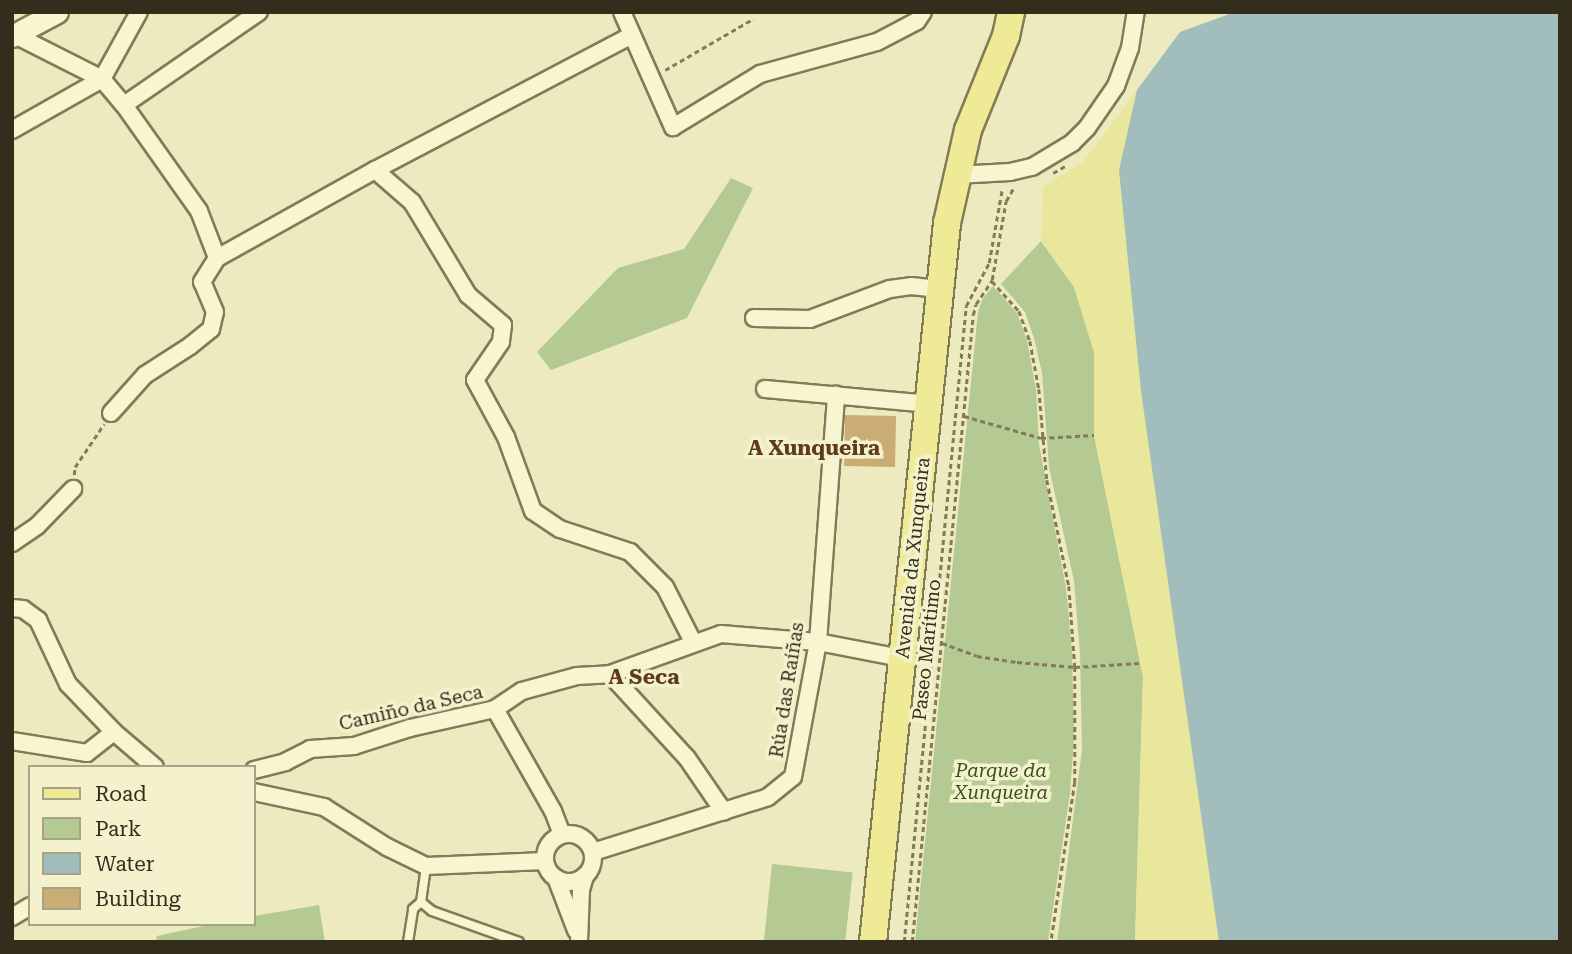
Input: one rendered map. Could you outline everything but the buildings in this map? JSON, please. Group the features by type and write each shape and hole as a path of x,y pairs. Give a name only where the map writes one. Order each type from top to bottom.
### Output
{"main road":[{"name":"Avenida da Xunqueira","path":"873,942 930,404 939,289 968,130 1006,36 1010,12"}],"street":[{"path":"14,36 57,12"},
{"path":"12,130 102,79 139,12"},
{"path":"124,105 259,12"},
{"path":"622,12 673,127 760,74 877,42 916,21 923,12"},
{"path":"960,180 1032,167 1072,144 1087,128 1116,86 1130,48 1136,12"},
{"path":"111,413 145,375 211,329 215,313 202,282 217,258 376,170 632,35"},
{"path":"14,36 102,79 124,105 199,211 217,258"},
{"path":"376,170 412,202 468,295 503,325 501,342 475,380 506,437 533,511 560,529 630,552 665,587 693,642"},
{"path":"754,318 810,319 890,289 911,286 939,289"},
{"path":"765,389 930,404"},
{"name":"Rúa das Raíñas","path":"593,852 768,797 793,777 818,642 836,395"},
{"path":"12,543 37,526 73,489"},
{"path":"12,608 23,609 38,620 68,684 114,732 153,765"},
{"name":"Camiño da Seca","path":"256,769 285,762 310,749 354,746 410,728 495,709 522,691 577,676 610,674 721,634 902,649"},
{"path":"610,674 687,758 724,812"},
{"path":"495,709 553,811 562,834"},
{"path":"12,741 87,753 114,732"},
{"path":"256,792 324,807 387,847 426,866 545,861"},
{"path":"556,878 571,882 585,876 591,869 593,852 585,839 570,833 562,834 547,847 545,861 556,878 578,939"},
{"path":"578,939 585,876"},
{"path":"12,917 28,907"}],"lane":[{"path":"408,942 414,909 421,902 426,866"},
{"path":"421,902 432,911 519,942"}],"path":[{"path":"652,78 753,19"},
{"path":"1049,175 1068,163"},
{"name":"Paseo Marítimo","path":"912,942 973,315 976,304 992,281 1006,201 1010,191 1022,184"},
{"path":"905,942 966,306 986,274 1003,186"},
{"path":"992,281 1019,311 1030,341 1039,389 1041,438 1069,586 1075,667 1074,782 1051,942"},
{"path":"73,489 75,467 111,413"},
{"path":"964,416 1041,438 1094,435"},
{"path":"902,649 934,642 977,656 1075,667 1139,663"}],"green space":[{"path":"731,178 753,188 687,318 551,370 537,352 618,268 684,249"},
{"path":"1041,241 1074,287 1094,352 1094,435 1143,677 1135,942 1057,942 1082,750 1080,654 1074,581 1049,467 1042,373 1034,338 1025,312 1001,284"},
{"name":"Parque da Xunqueira","path":"993,286 1017,313 1027,340 1036,390 1039,444 1066,588 1072,651 1074,737 1070,793 1048,942 915,942 978,312 982,300"},
{"path":"772,864 853,872 845,942 764,942"},
{"path":"319,905 325,942 156,942 157,936 204,926 256,926 256,916"}],"sand":[{"path":"1137,90 1174,358 1262,942 1135,942 1143,677 1094,435 1094,352 1074,287 1041,241 1043,187 1084,161"}],"water":[{"path":"1235,12 1560,12 1560,942 1219,942 1141,391 1119,170 1137,90 1180,32"}],"district":[{"name":"A Xunqueira","path":"814,448"},
{"name":"A Seca","path":"644,677"}]}
